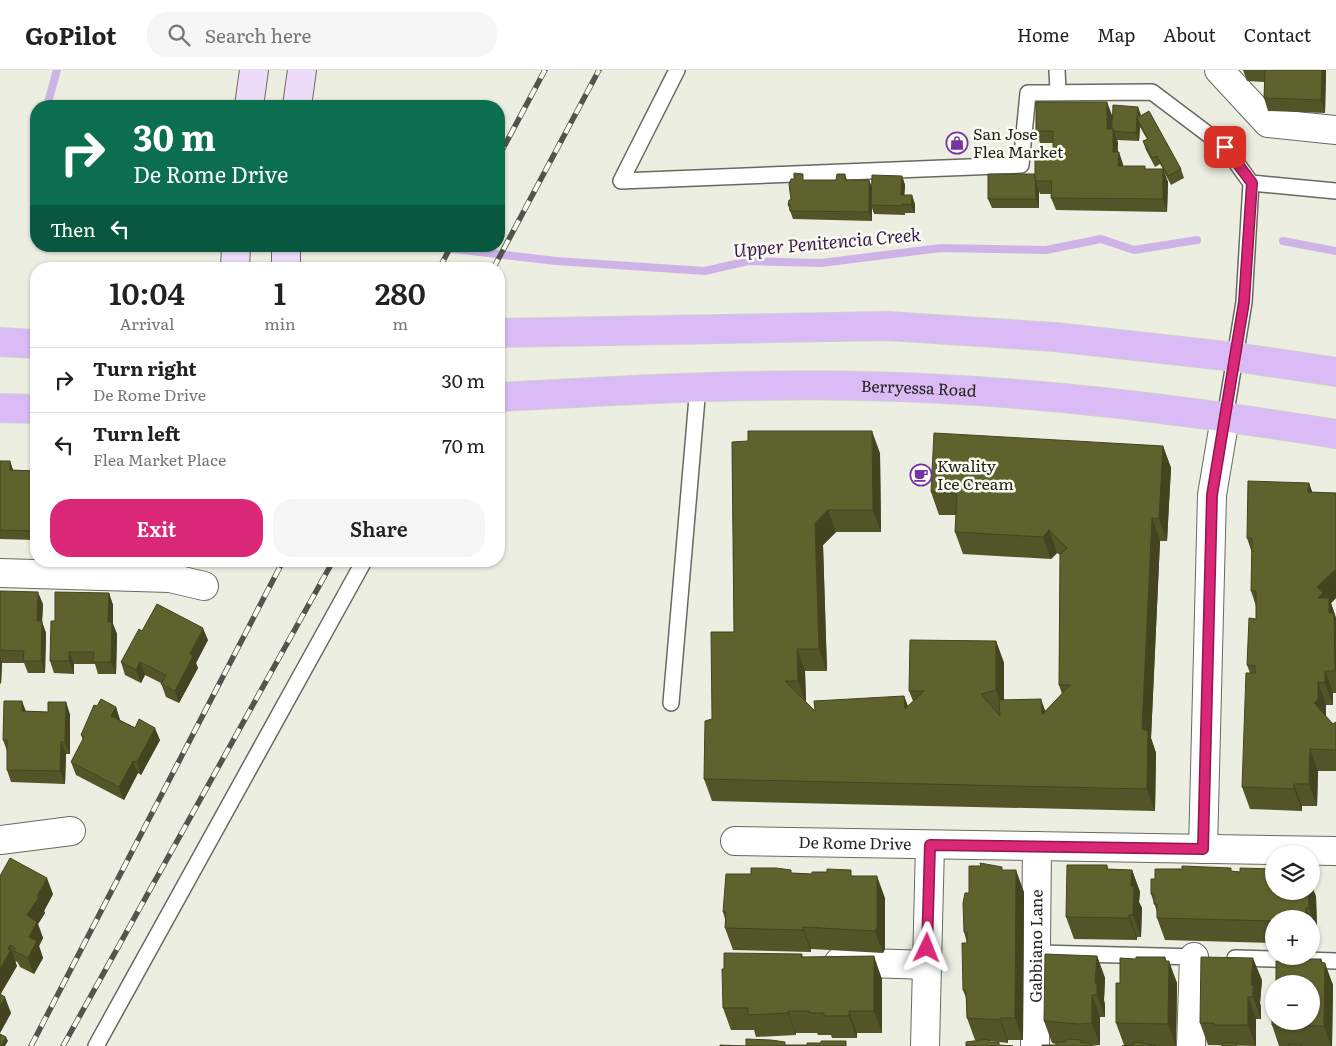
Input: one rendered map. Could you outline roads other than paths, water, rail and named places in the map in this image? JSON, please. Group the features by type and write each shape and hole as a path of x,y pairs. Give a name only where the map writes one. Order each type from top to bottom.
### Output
{"main road":[{"path":"505,333 888,326 1055,337 1235,357 1336,372"},
{"path":"0,342 30,344"},
{"name":"Berryessa Road","path":"505,397 698,386 804,385 931,388 1054,397 1336,434"},
{"path":"0,408 30,409"}],"street":[{"path":"250,100 254,70"},
{"path":"298,100 302,70"},
{"path":"1219,70 1268,123 1336,130"},
{"path":"1203,849 1212,495 1224,418"},
{"path":"0,573 170,578 204,586"},
{"path":"0,840 71,830"},
{"name":"De Rome Drive","path":"735,841 1336,851"},
{"path":"925,1046 930,845"},
{"name":"Gabbiano Lane","path":"1035,1046 1038,952 1038,846"},
{"path":"1191,1046 1210,957"},
{"path":"814,962 927,965"}],"lane":[{"path":"677,70 621,181 1021,165 1028,93 1058,91 1152,92 1225,147 1252,183 1244,302 1224,418"},
{"path":"1057,70 1058,91"},
{"path":"1252,183 1336,191"},
{"path":"671,703 698,386"},
{"path":"96,1046 361,567"},
{"path":"1038,952 1336,961"}],"waterway":[{"name":"Upper Penitencia Creek","path":"49,100 57,70"},
{"name":"Upper Penitencia Creek","path":"479,252 556,261 705,271 748,261 821,263 941,248 1046,250 1101,239 1134,250 1197,240"},
{"name":"Upper Penitencia Creek","path":"1283,241 1336,251"}],"railway":[{"path":"505,145 545,70"},
{"path":"505,246 599,70"},
{"path":"443,262 448,252"},
{"path":"497,262 502,252"},
{"path":"31,1046 280,567"},
{"path":"63,1046 330,567"}],"place":[{"name":"San Jose Flea Market","path":"957,143"},
{"name":"Kwality Ice Cream","path":"921,475"}]}
